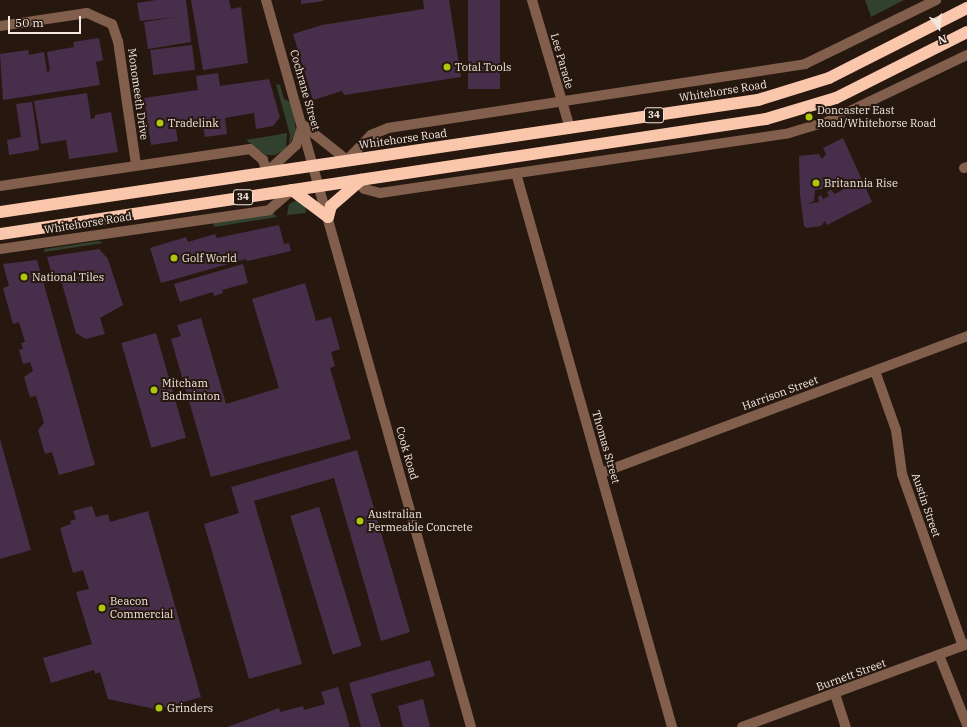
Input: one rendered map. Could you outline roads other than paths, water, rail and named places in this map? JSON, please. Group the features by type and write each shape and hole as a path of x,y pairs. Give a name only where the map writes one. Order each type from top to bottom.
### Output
{"highway":[{"name":"Whitehorse Road","path":"0,212 742,102 796,90 829,78 967,8"},
{"name":"Whitehorse Road","path":"0,234 766,119 836,98 967,32"},
{"path":"292,190 328,217 331,206 361,180"}],"street":[{"name":"Cochrane Street","path":"266,0 303,125 319,186"},
{"name":"Lee Parade","path":"532,0 570,128"},
{"name":"Whitehorse Road","path":"347,160 378,130 804,64 936,0"},
{"name":"Monomeeth Drive","path":"0,26 87,13 112,24 118,41 136,165"},
{"path":"361,180 364,189 380,193 807,129 860,108 967,55"},
{"path":"0,186 250,149 263,160 267,172 296,145 303,125 347,160"},
{"name":"Thomas Street","path":"516,173 672,727"},
{"name":"Cook Road","path":"319,186 471,727"},
{"name":"Whitehorse Road","path":"0,249 268,210 292,190"},
{"name":"Harrison Street","path":"601,473 967,336"},
{"name":"Austin Street","path":"875,371 896,430 902,474 965,645"},
{"name":"Burnett Street","path":"742,727 965,645"},
{"path":"939,655 967,726"},
{"path":"834,694 846,727"}],"place":[{"name":"Total Tools","path":"447,67"},
{"name":"Doncaster East Road/Whitehorse Road","path":"809,117"},
{"name":"Tradelink","path":"160,123"},
{"name":"Britannia Rise","path":"816,183"},
{"name":"Golf World","path":"174,258"},
{"name":"National Tiles","path":"24,277"},
{"name":"Mitcham Badminton","path":"154,390"},
{"name":"Australian Permeable Concrete","path":"360,521"},
{"name":"Beacon Commercial","path":"102,608"},
{"name":"Grinders","path":"159,708"}]}
